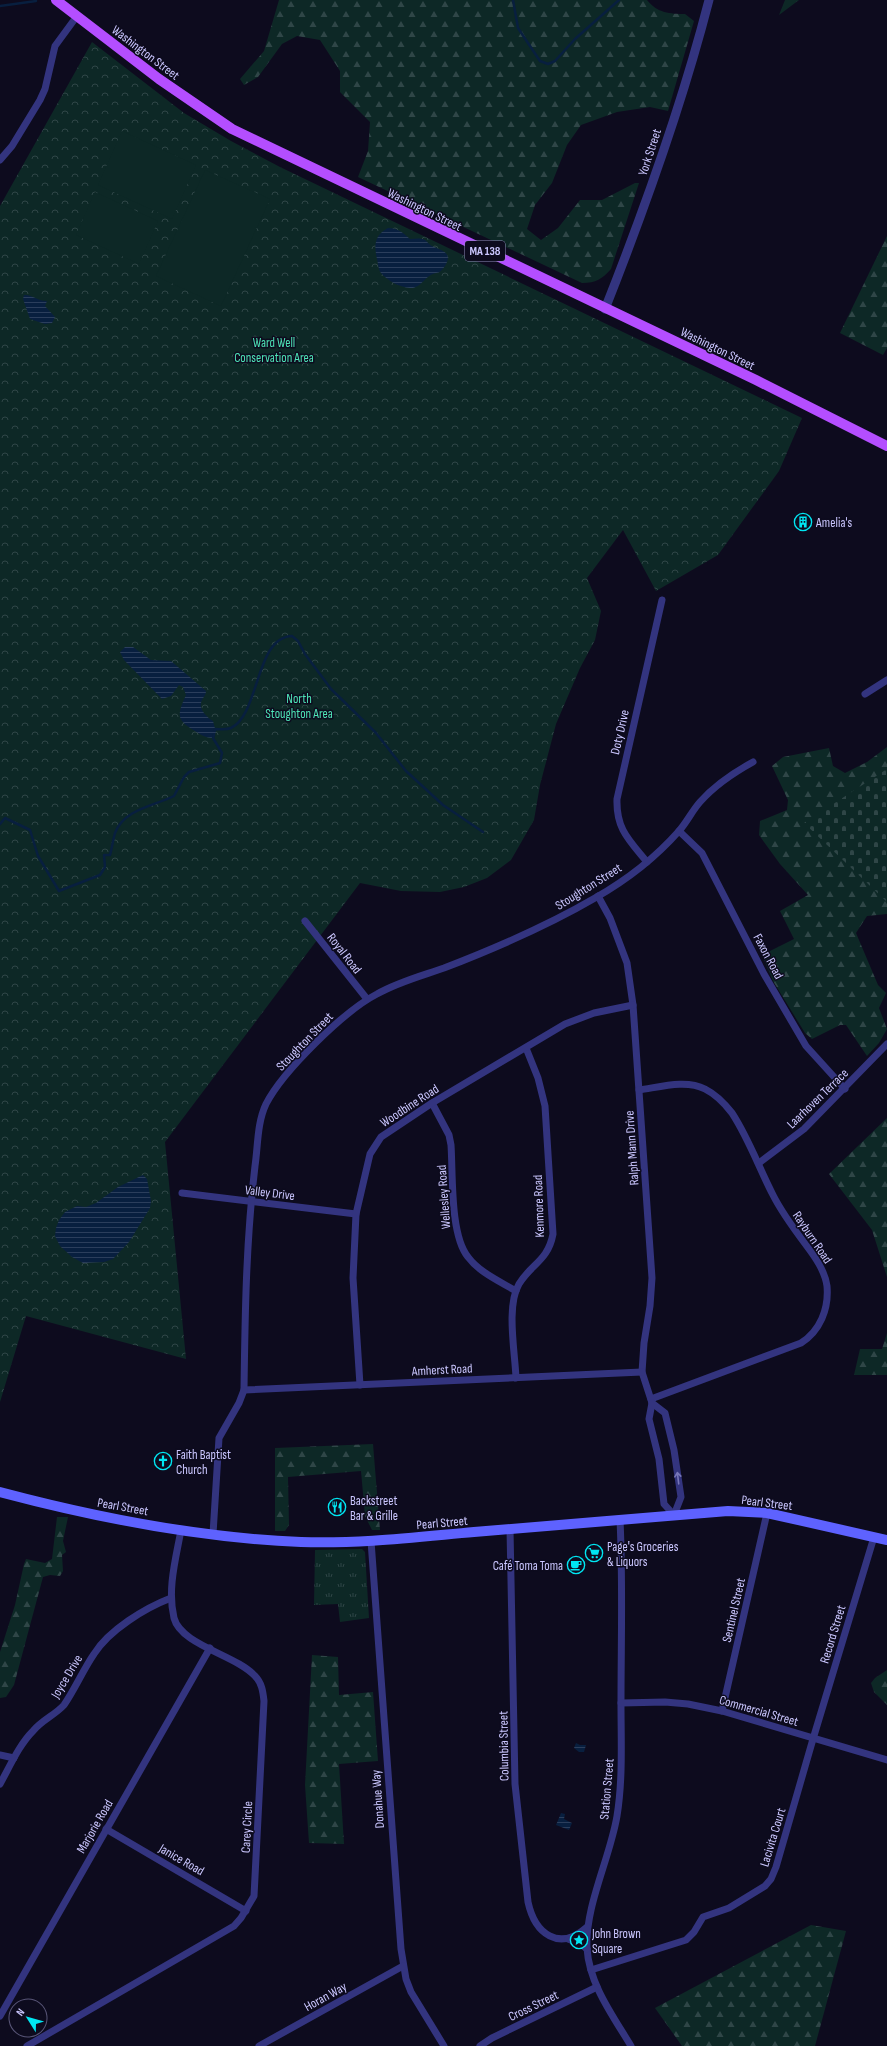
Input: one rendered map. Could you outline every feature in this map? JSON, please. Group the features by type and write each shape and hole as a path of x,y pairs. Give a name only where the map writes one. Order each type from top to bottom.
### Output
{"main road":[{"name":"MA 138","path":"56,0 77,16"},
{"name":"Washington Street","path":"77,16 189,101 232,129 783,394 887,446"},
{"name":"Pearl Street","path":"0,1492 56,1507 181,1530 302,1542 370,1541 728,1511 767,1513 887,1540"}],"street":[{"name":"York Street","path":"606,309 646,203 699,41 709,0"},
{"path":"0,160 12,146 40,100 45,89 55,46 77,16"},
{"name":"Doty Drive","path":"647,862 620,828 617,819 616,799 662,600"},
{"path":"865,694 887,680"},
{"name":"Stoughton Street","path":"213,1534 219,1438 239,1403 244,1390 245,1281 251,1202 261,1119 266,1105 286,1076 334,1025 367,1000 398,984 444,968 514,939 560,918 598,896 647,862 680,831 699,802 724,779 753,762"},
{"name":"Faxon Road","path":"680,831 702,853 764,974 806,1046 845,1089"},
{"name":"Ralph Mann Drive","path":"598,896 610,918 627,964 633,1005 652,1278 650,1306 643,1347 642,1372 652,1401 665,1413 674,1450 681,1497 674,1515 664,1504 659,1459 649,1419 652,1401"},
{"name":"Royal Road","path":"305,921 367,1000"},
{"name":"Woodbine Road","path":"360,1385 353,1278 356,1214 370,1154 381,1137 432,1103 565,1024 594,1013 633,1005"},
{"name":"Laarhoven Terrace","path":"758,1163 804,1129 845,1089 887,1044"},
{"name":"Kenmore Road","path":"516,1378 512,1306 520,1283 545,1255 552,1243 553,1234 544,1101 538,1078 526,1048"},
{"name":"Rayburn Road","path":"639,1090 677,1085 693,1085 706,1089 722,1101 743,1130 781,1210 811,1252 824,1274 827,1294 820,1325 809,1338 790,1348 652,1401"},
{"name":"Wellesley Road","path":"432,1103 449,1135 451,1145 456,1229 460,1244 474,1264 516,1291"},
{"name":"Valley Drive","path":"182,1193 356,1214"},
{"name":"Amherst Road","path":"244,1390 642,1372"},
{"name":"Sentinel Street","path":"722,1711 767,1513"},
{"name":"Station Street","path":"620,1520 623,1604 621,1703 622,1765 617,1816 588,1927 587,1949 591,1970 597,1987 631,2046"},
{"name":"Columbia Street","path":"510,1529 515,1784 526,1888 531,1914 537,1926 548,1935 577,1942 587,1949"},
{"name":"Carey Circle","path":"27,2046 214,1939 234,1926 246,1911 254,1896 264,1701 262,1686 255,1676 187,1635 179,1627 175,1619 171,1598 181,1530"},
{"name":"Record Street","path":"813,1739 874,1537"},
{"name":"Donahue Way","path":"370,1541 403,1966 411,1992 444,2046"},
{"name":"Joyce Drive","path":"0,1784 14,1758 33,1730 57,1712 64,1704 93,1654 104,1640 151,1607 171,1598"},
{"name":"Marjorie Road","path":"0,2016 210,1648"},
{"name":"Commercial Street","path":"621,1703 665,1702 688,1704 722,1711 887,1760"},
{"name":"Lacivita Court","path":"591,1970 686,1940 694,1932 703,1917 728,1908 768,1883 776,1867 813,1739"},
{"path":"0,1755 14,1758"},
{"name":"Janice Road","path":"106,1829 246,1911"},
{"path":"566,1939 578,1935 588,1927"},
{"name":"Horan Way","path":"259,2046 403,1966"},
{"name":"Cross Street","path":"480,2046 492,2038 597,1987"}],"green space":[{"path":"279,0 647,0 659,10 674,14 685,14 694,21 668,111 650,107 617,112 581,125 567,145 552,183 535,205 527,229 541,240 558,228 580,200 602,200 635,183 639,183 611,269 598,280 582,283 358,177 368,151 370,122 340,92 340,71 320,40 297,36 282,44 258,77 244,85 240,79 264,51"},
{"path":"785,0 799,0 779,15"},
{"name":"Ward Well Conservation Area","path":"92,42 184,113 231,141 280,167 802,418 779,471 718,555 656,591 623,530 587,578 601,611 595,640 580,668 556,724 540,785 534,820 511,860 487,878 464,887 440,892 401,891 360,883 165,1142 186,1359 26,1316 0,1402 0,206"},
{"path":"122,131 196,165 172,219 98,185"},
{"path":"205,170 270,199 221,306 156,276"},
{"path":"95,192 158,221 139,264 76,235"},
{"path":"887,236 887,348 883,355 840,333"},
{"path":"887,747 887,914 867,916 856,933 878,985 886,993 879,1008 887,1029 879,1043 867,1056 846,1025 840,1025 812,1039 805,1033 773,981 762,955 794,939 780,911 808,895 780,864 759,835 760,821 787,810 788,800 772,766 783,757 829,748 833,766 845,773 867,762"},
{"path":"887,769 887,902 804,823"},
{"path":"887,1118 887,1277 872,1230 829,1174"},
{"path":"887,1333 887,1375 854,1375 860,1349 882,1349"},
{"path":"373,1444 380,1530 372,1530 365,1516 361,1471 288,1477 289,1525 285,1531 275,1531 275,1448"},
{"path":"57,1517 68,1517 63,1541 66,1552 62,1555 63,1571 60,1576 50,1575 43,1577 14,1685 6,1697 0,1698 0,1652 15,1605 24,1564 26,1559 45,1563 52,1559"},
{"path":"362,1549 365,1552 369,1618 340,1622 338,1604 314,1605 315,1550"},
{"path":"312,1655 338,1657 339,1695 373,1692 378,1761 339,1764 344,1844 309,1843 305,1785"},
{"path":"887,1670 887,1705 874,1692 871,1683 875,1678"},
{"path":"811,1925 846,1931 815,2046 682,2046 655,2008"}],"water":[{"path":"388,228 400,231 410,239 423,239 432,246 445,252 448,258 445,266 440,272 432,274 414,288 398,285 390,281 380,271 375,250 378,237"},
{"path":"24,295 47,301 45,306 55,317 52,323 45,324 30,319 23,299"},
{"path":"125,647 133,647 151,660 171,661 206,691 201,708 204,714 213,721 216,732 213,738 199,734 184,724 181,720 180,712 186,695 183,687 179,685 171,696 162,699 124,660 120,652"},
{"path":"143,1175 147,1179 151,1201 150,1208 129,1242 113,1259 104,1262 83,1263 72,1257 60,1246 55,1236 56,1228 59,1220 65,1212 77,1206 86,1207 96,1203 118,1187"},
{"path":"576,1743 586,1745 584,1752 579,1752 574,1748"},
{"path":"561,1813 565,1814 564,1819 572,1823 569,1830 556,1825"}],"waterway":[{"path":"513,0 518,28 540,61 548,64 555,61 575,39 619,0"},
{"path":"0,6 36,1"},
{"path":"215,730 231,728 240,720 248,708 264,662 271,649 280,640 292,636 298,641 305,654 331,689 376,733 406,771 443,805 483,832"},
{"path":"0,824 5,818 30,830 38,856 59,891 100,875 105,867 104,855 110,855 115,833 125,818 140,809 174,796 184,777 189,772 220,763 222,753 213,738 214,735"}],"place":[{"name":"Amelia's","path":"803,522"},
{"name":"Faith Baptist Church","path":"163,1461"},
{"name":"Backstreet Bar & Grille","path":"337,1507"},
{"name":"Page's Groceries & Liquors","path":"594,1553"},
{"name":"Café Toma Toma","path":"576,1565"},
{"name":"John Brown Square","path":"579,1940"}],"park label":[{"name":"North Stoughton Area","path":"299,706"}]}
